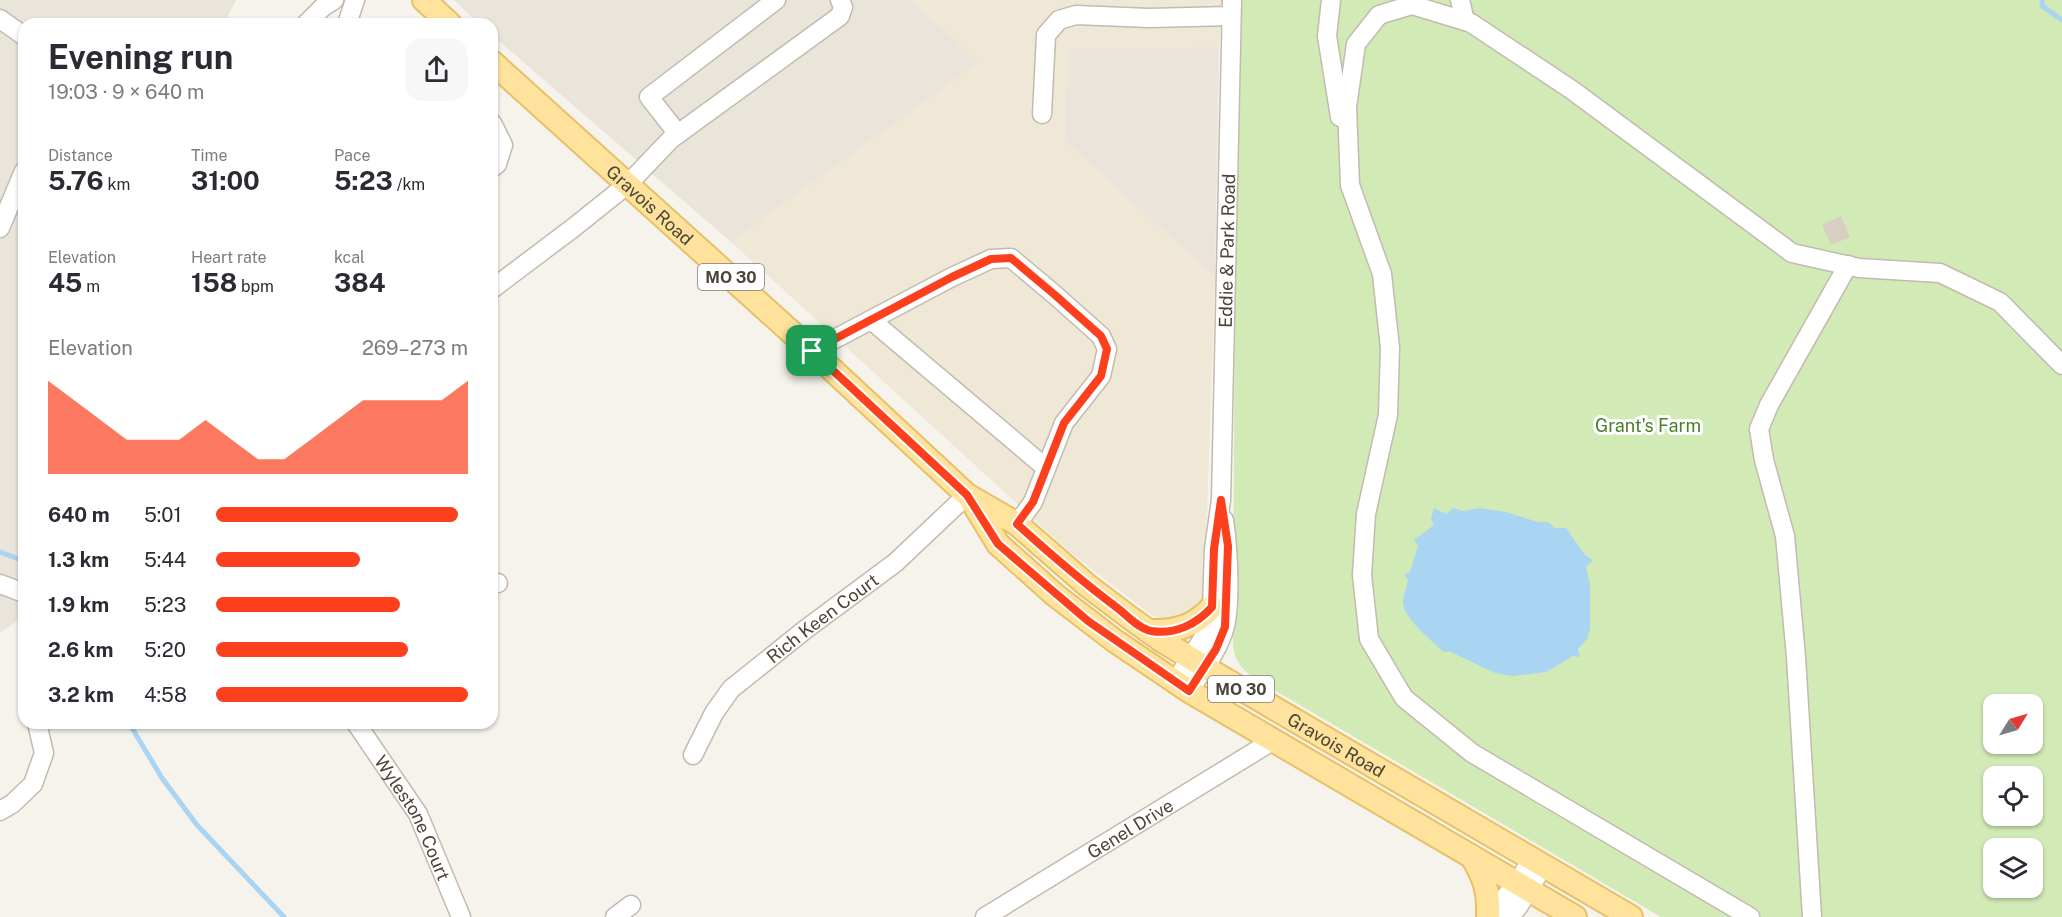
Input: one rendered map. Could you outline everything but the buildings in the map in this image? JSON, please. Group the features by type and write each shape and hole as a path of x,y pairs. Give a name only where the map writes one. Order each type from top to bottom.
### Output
{"main road":[{"path":"424,0 444,18"},
{"name":"Gravois Road","path":"498,67 812,351 967,495 1017,524 1088,586 1148,631 1197,663 1631,917"},
{"name":"Gravois Road","path":"967,495 998,544 1088,621 1182,686 1573,916"},
{"path":"1148,631 1165,631 1193,624 1212,607"},
{"path":"1471,856 1486,883 1488,917"},
{"path":"1542,917 1573,916"}],"street":[{"path":"312,18 334,0"},
{"path":"349,18 354,0"},
{"path":"678,134 649,97 777,0"},
{"path":"498,284 628,184 678,134 840,16 843,7 840,0"},
{"path":"1331,0 1327,36 1350,185 1382,274 1390,348 1388,415 1365,524 1362,575 1370,639 1404,698 1472,753 1750,917"},
{"path":"1460,0 1465,21"},
{"path":"1350,185 1347,107 1356,44 1379,15 1412,4 1471,23 1572,90 1792,253 1859,268 1940,273 2000,302 2062,365"},
{"path":"1042,114 1046,35 1059,20 1076,15 1149,18 1231,8"},
{"name":"Eddie & Park Road","path":"1182,686 1197,663 1209,629 1214,549 1221,500 1231,8"},
{"path":"0,19 18,32"},
{"path":"498,135 503,145 498,161"},
{"path":"0,228 18,185"},
{"path":"812,351 991,259 1011,258 1055,295 1101,336 1107,349 1101,376 1064,423 1033,502 1017,524"},
{"path":"1812,917 1796,657 1785,536 1764,460 1759,429 1768,405 1848,265"},
{"path":"871,320 1046,468"},
{"name":"Rich Keen Court","path":"693,755 714,713 731,689 806,629 895,564 967,495"},
{"name":"Eddie & Park Road","path":"1197,663 1216,649 1225,627 1228,546 1221,500"},
{"path":"0,584 18,591"},
{"path":"0,811 12,804 33,784 44,753 38,729"},
{"name":"Wylestone Court","path":"360,729 418,814 461,917"},
{"name":"Genel Drive","path":"985,917 1274,740"},
{"path":"1509,917 1523,886 1538,862"},
{"path":"1488,917 1523,886"},
{"path":"615,917 631,905"}],"shaded area":[{"path":"0,0 236,0 227,18 18,18 18,620 0,633"},
{"path":"454,0 911,0 980,62 731,242 498,40 498,18 473,18"},
{"path":"911,0 1223,0 1219,47 1068,48 1064,140 1215,278 1204,602 1189,616 1171,619 1153,616 1071,553 731,242 979,62"},
{"path":"1219,47 1215,278 1064,140 1068,48"}],"green space":[{"name":"Grant's Farm","path":"1240,0 2062,0 2062,917 1661,917 1259,681 1241,666 1235,656 1233,644 1235,258"}],"water":[{"path":"1434,508 1446,514 1453,508 1463,511 1479,508 1506,512 1538,522 1548,522 1555,528 1566,528 1585,555 1593,560 1586,567 1590,584 1590,629 1587,639 1578,649 1580,657 1573,656 1546,672 1513,676 1495,673 1449,651 1444,652 1420,630 1408,616 1403,603 1408,579 1404,575 1410,572 1418,546 1414,540 1434,525 1431,519"}],"waterway":[{"path":"2042,0 2042,6 2062,20"},
{"path":"0,552 18,559"},
{"path":"133,729 162,778 197,825 284,917"}],"route":[{"path":"1011,258 1101,336 1107,349 1101,376 1064,423 1033,502 1017,524 1088,586 1148,631 1165,631 1193,624 1212,607 1214,549 1221,500 1228,546 1225,627 1216,649 1189,691 1088,621 998,544 967,495 812,351 952,277 991,259 1011,258"}]}
